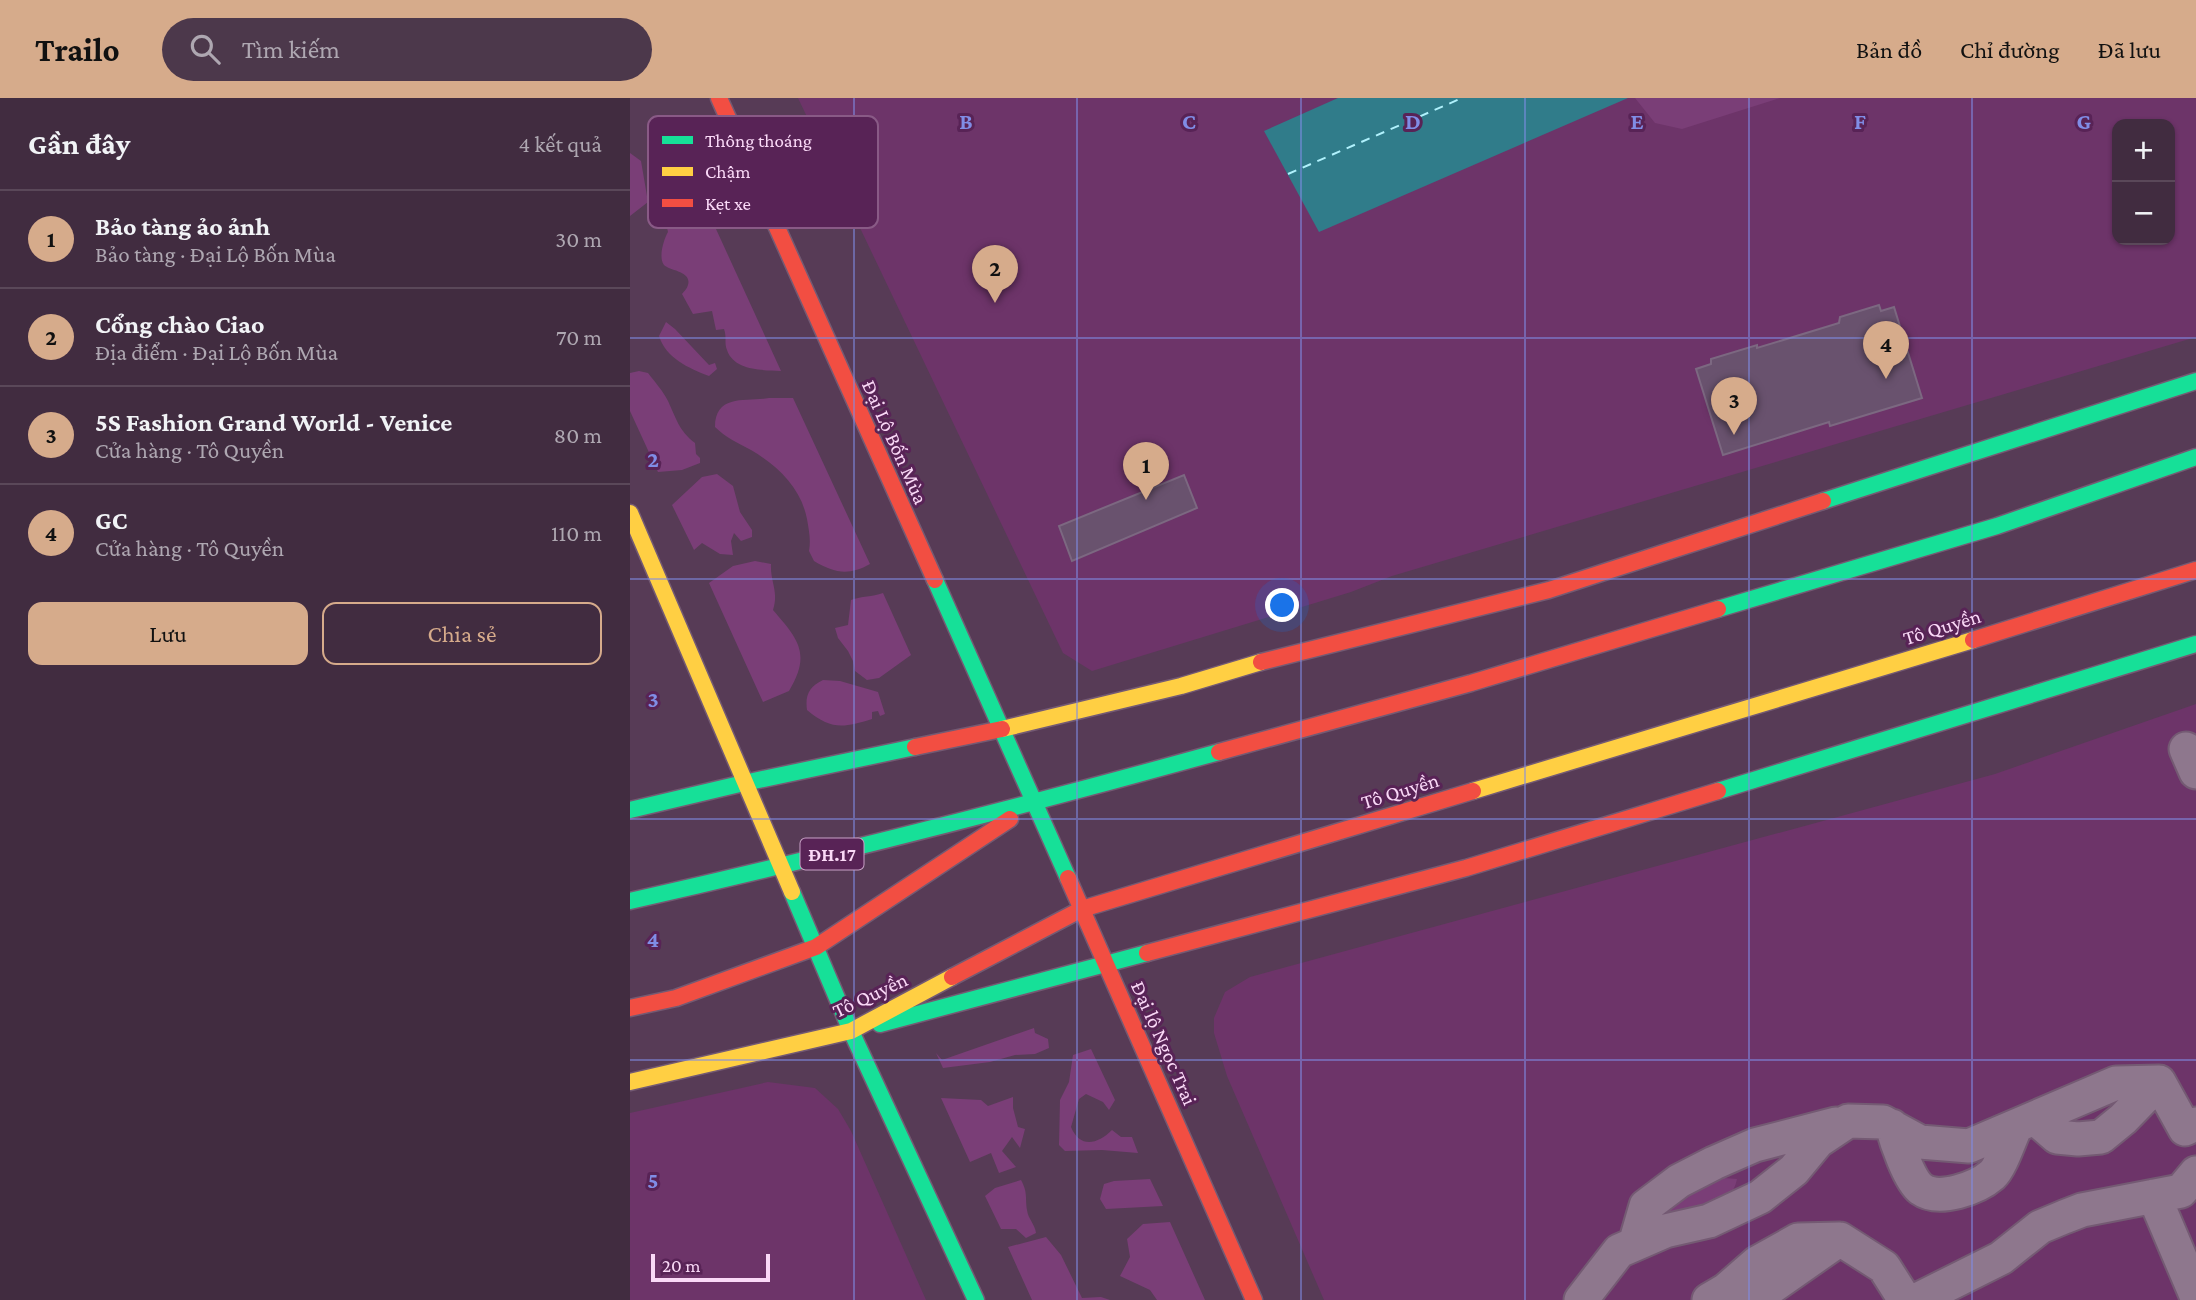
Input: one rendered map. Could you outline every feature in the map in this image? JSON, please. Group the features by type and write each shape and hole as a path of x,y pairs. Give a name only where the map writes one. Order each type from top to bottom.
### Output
{"main road":[{"name":"Đại Lộ Bốn Mùa","path":"719,98 727,116"},
{"name":"Đại Lộ Bốn Mùa","path":"777,228 1034,803"},
{"path":"630,810 744,783 1002,729 1181,686 1286,655 1549,590 2196,381"},
{"path":"630,1008 676,998 816,947 1034,803 1537,663 1997,526 2196,457"},
{"path":"630,513 851,1031 976,1300"},
{"name":"Tô Quyền","path":"630,1082 851,1031 1082,909 2196,570"},
{"path":"851,1031 1466,868 2080,681 2196,643"},
{"name":"ĐH.17","path":"630,901 1034,803"},
{"name":"Đại lộ Ngọc Trai","path":"1034,803 1254,1300"}],"street":[{"path":"2025,1122 2057,1137 2101,1137 2159,1082"},
{"path":"1635,1244 1646,1206 1679,1181 1755,1145 1848,1121 1883,1122 1920,1142 1969,1146 2116,1083 2159,1082"},
{"path":"2159,1082 2185,1129 2196,1124"},
{"path":"1581,1300 1619,1251 1665,1231 1709,1221 1752,1201 1794,1170 1818,1141 1848,1121"},
{"path":"1892,1126 1900,1156 1920,1189 1935,1194 1960,1192 1994,1174 2025,1122"},
{"path":"1734,1154 1745,1171 1752,1201"},
{"path":"1917,1300 2001,1258 2040,1227 2082,1210 2181,1191 2196,1173"},
{"path":"2154,1196 2196,1295"},
{"path":"1709,1300 1726,1290 1757,1263 1798,1240 1840,1239 1884,1267 1905,1300"},
{"path":"1744,1300 1770,1288 1840,1239"},
{"path":"1605,1269 1617,1300"}],"shaded area":[{"path":"798,98 2196,98 2196,337 1392,576 1351,592 1092,671 1063,653 860,228 878,228 878,116 807,116"},
{"path":"1635,98 1780,98 1682,129 1655,123"},
{"path":"630,153 641,161 648,202 630,216"},
{"path":"667,228 716,228 781,371 742,366 727,350 724,329 716,330 712,311 693,314 682,294 688,285 687,277 662,262 663,243"},
{"path":"666,322 709,365 715,363 717,369 709,376 686,366 672,356 659,336"},
{"path":"630,373 648,373 664,394 682,429 695,443 700,463 682,470 658,472 630,411"},
{"path":"769,398 793,398 870,564 842,572 814,561 809,551 810,535 804,508 794,488 770,463 715,427 716,416 726,404"},
{"path":"717,474 733,486 740,512 752,530 752,537 741,541 734,533 731,541 733,555 720,554 702,543 694,550 672,505 702,477"},
{"path":"755,561 771,564 775,597 773,610 790,630 799,648 800,657 796,678 789,691 763,702 709,583 733,566"},
{"path":"883,593 911,655 879,678 867,680 855,671 853,661 838,638 835,628 848,625 851,600"},
{"path":"823,680 840,681 878,692 885,714 880,716 878,711 872,712 872,719 845,725 823,721 807,710 807,696 814,686"},
{"path":"2196,704 2196,1300 1324,1300 1227,1076 1214,1033 1214,1018 1225,992 1250,977 1995,774"},
{"path":"1034,1028 1035,1033 1048,1039 1049,1048 1035,1054 943,1068 936,1053 942,1060"},
{"path":"1091,1049 1115,1100 1109,1110 1103,1102 1086,1094 1079,1099 1071,1127 1079,1139 1090,1142 1101,1139 1112,1130 1121,1137 1132,1137 1138,1153 1065,1151 1059,1145 1060,1100 1069,1082 1073,1055"},
{"path":"768,1082 815,1088 838,1109 851,1131 926,1300 630,1300 630,1113"},
{"path":"1013,1097 1018,1127 1025,1129 1020,1148 1012,1137 1002,1151 1016,1167 999,1173 991,1153 970,1162 941,1098 981,1100 988,1106"},
{"path":"1724,1178 1737,1179 1734,1189 1719,1203 1667,1218 1664,1212 1685,1196"},
{"path":"1150,1179 1163,1206 1106,1209 1100,1199 1104,1184"},
{"path":"1021,1180 1028,1213 1036,1233 1026,1238 1016,1229 1001,1229 985,1196 995,1188"},
{"path":"1170,1222 1205,1300 1157,1300 1150,1290 1120,1276 1130,1257 1127,1239 1143,1224"},
{"path":"1046,1237 1061,1255 1082,1298 1101,1297 1110,1300 1032,1300 1008,1247"}],"water":[{"path":"1338,98 1628,98 1319,232 1264,131"}],"building":[{"path":"1879,305 1881,311 1894,307 1922,398 1830,426 1829,422 1723,455 1696,369 1711,364 1711,359 1839,323 1840,317"},
{"path":"1184,475 1197,508 1072,561 1059,526"}],"ferry route":[{"path":"1288,174 1462,98"}],"traffic: fast":[{"path":"1823,501 2196,381"},
{"path":"1718,609 1997,526 2196,457"},
{"path":"935,580 1068,878"},
{"path":"1718,791 2196,644"},
{"path":"630,810 915,747"},
{"path":"630,901 926,830 1219,752"},
{"path":"792,892 851,1031 976,1300"},
{"path":"880,1024 1147,953"}],"traffic: slow":[{"path":"630,513 792,892"},
{"path":"1473,791 1973,640"},
{"path":"1002,729 1181,686 1261,662"},
{"path":"630,1082 851,1031 952,977"}],"traffic: jam":[{"path":"719,98 727,116"},
{"path":"777,228 935,580"},
{"path":"1261,662 1549,590 1823,501"},
{"path":"1973,640 2196,570"},
{"path":"1219,752 1471,683 1718,609"},
{"path":"915,747 1002,729"},
{"path":"952,977 1082,909 1473,791"},
{"path":"1147,953 1466,868 1718,791"},
{"path":"630,1008 676,998 816,947 1010,819"},
{"path":"1068,878 1254,1300"}],"place":[{"name":"Cổng chào Ciao","path":"995,303"},
{"name":"GC","path":"1886,379"},
{"name":"5S Fashion Grand World - Venice","path":"1734,435"},
{"name":"Bảo tàng ảo ảnh","path":"1146,500"}]}
